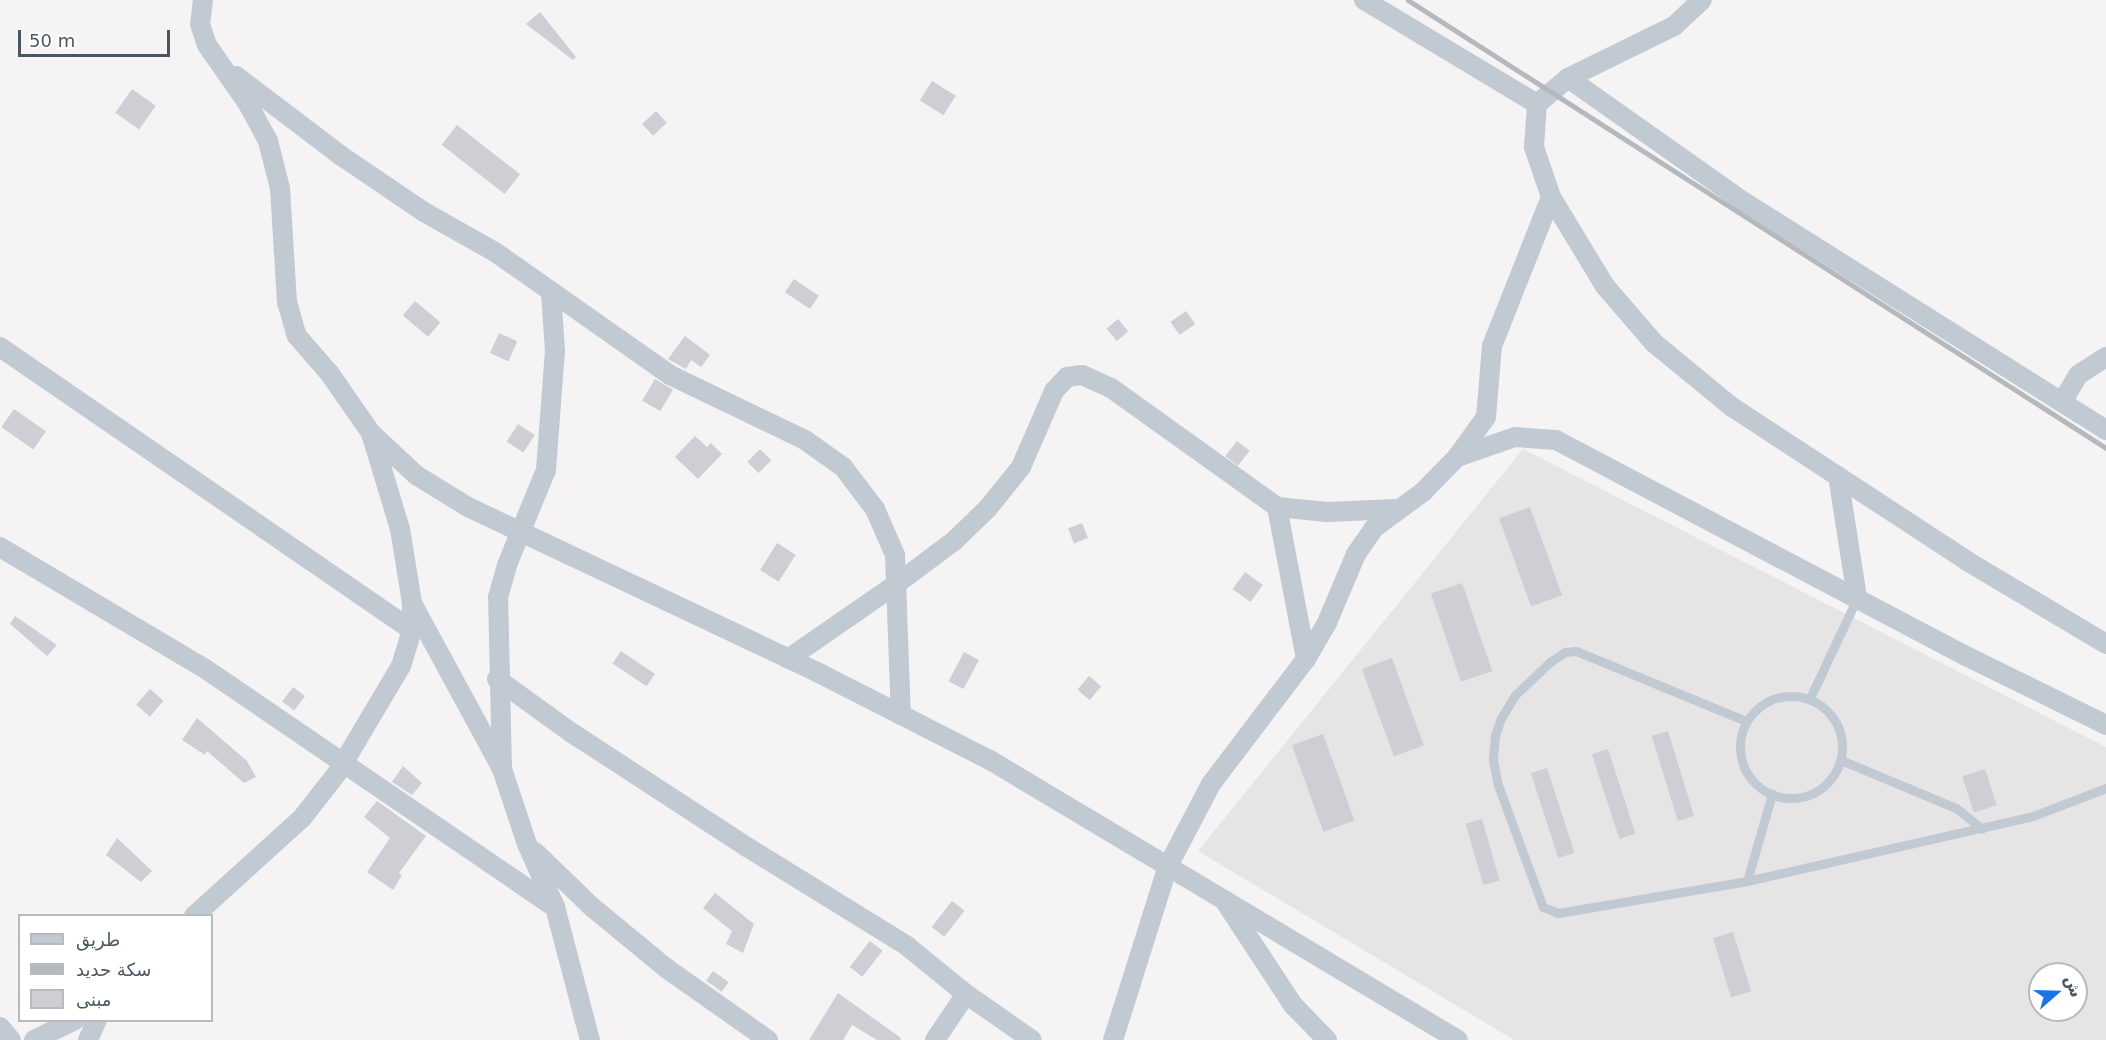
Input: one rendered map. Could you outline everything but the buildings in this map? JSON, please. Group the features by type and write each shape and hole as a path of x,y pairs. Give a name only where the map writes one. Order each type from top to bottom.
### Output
{"street":[{"path":"203,0 200,24 207,45 248,104 268,141 280,188 287,302 297,336 330,374 370,433 416,475 468,507 788,659 990,760 1458,1040"},
{"path":"1364,0 1537,104"},
{"path":"1702,0 1674,26 1568,78 1537,104 1534,147 1551,197 1605,286 1653,343 1732,407 1968,561 2106,644"},
{"path":"220,64 340,156 551,292 670,375 805,440 843,467 875,509 895,555 899,582 901,714"},
{"path":"1568,78 1744,202 2106,430"},
{"path":"1113,1040 1167,866 1211,784 1306,659 1326,625 1356,554 1374,528 1396,509 1423,492 1457,458 1486,417 1492,346 1551,197"},
{"path":"502,769 497,679 498,597 520,532 546,470 555,351 551,292"},
{"path":"0,347 412,630"},
{"path":"2062,402 2078,375 2106,357"},
{"path":"788,659 954,541 988,508 1021,467 1054,391 1067,377 1082,375 1111,388 1277,507 1327,512 1396,509"},
{"path":"195,914 302,818 343,763 401,666 412,630 412,603 400,529 370,433"},
{"path":"1457,458 1515,436 1556,440 2106,725"},
{"path":"1838,476 1857,598"},
{"path":"1277,507 1306,659"},
{"path":"2,553 204,668 555,907"},
{"path":"412,603 502,769 527,844 555,907 587,1037"},
{"path":"497,679 572,733 727,834 907,946 966,994 1032,1040"},
{"path":"527,844 592,907 666,968 768,1040"},
{"path":"1223,898 1293,1005 1327,1040"},
{"path":"935,1040 966,994"},
{"path":"34,1040 71,1022"},
{"path":"88,1040 95,1022"},
{"path":"0,1027 11,1040"}],"lane":[{"path":"1810,698 1857,598"},
{"path":"1746,721 1587,655 1564,652 1515,695 1495,735 1493,760 1498,785 1536,889 1549,912 1747,881 1982,829 2067,805 2106,788"},
{"path":"1780,696 1810,698 1835,723 1841,760 1823,786 1807,794 1789,799 1772,794 1755,784 1745,768 1740,749 1746,721 1763,704 1780,696"},
{"path":"1841,760 1956,808 1982,829"},
{"path":"1747,881 1772,794"}],"shaded area":[{"path":"1523,449 2106,747 2106,1040 1514,1040 1198,851"}],"railway":[{"path":"1408,0 2106,448"}]}
